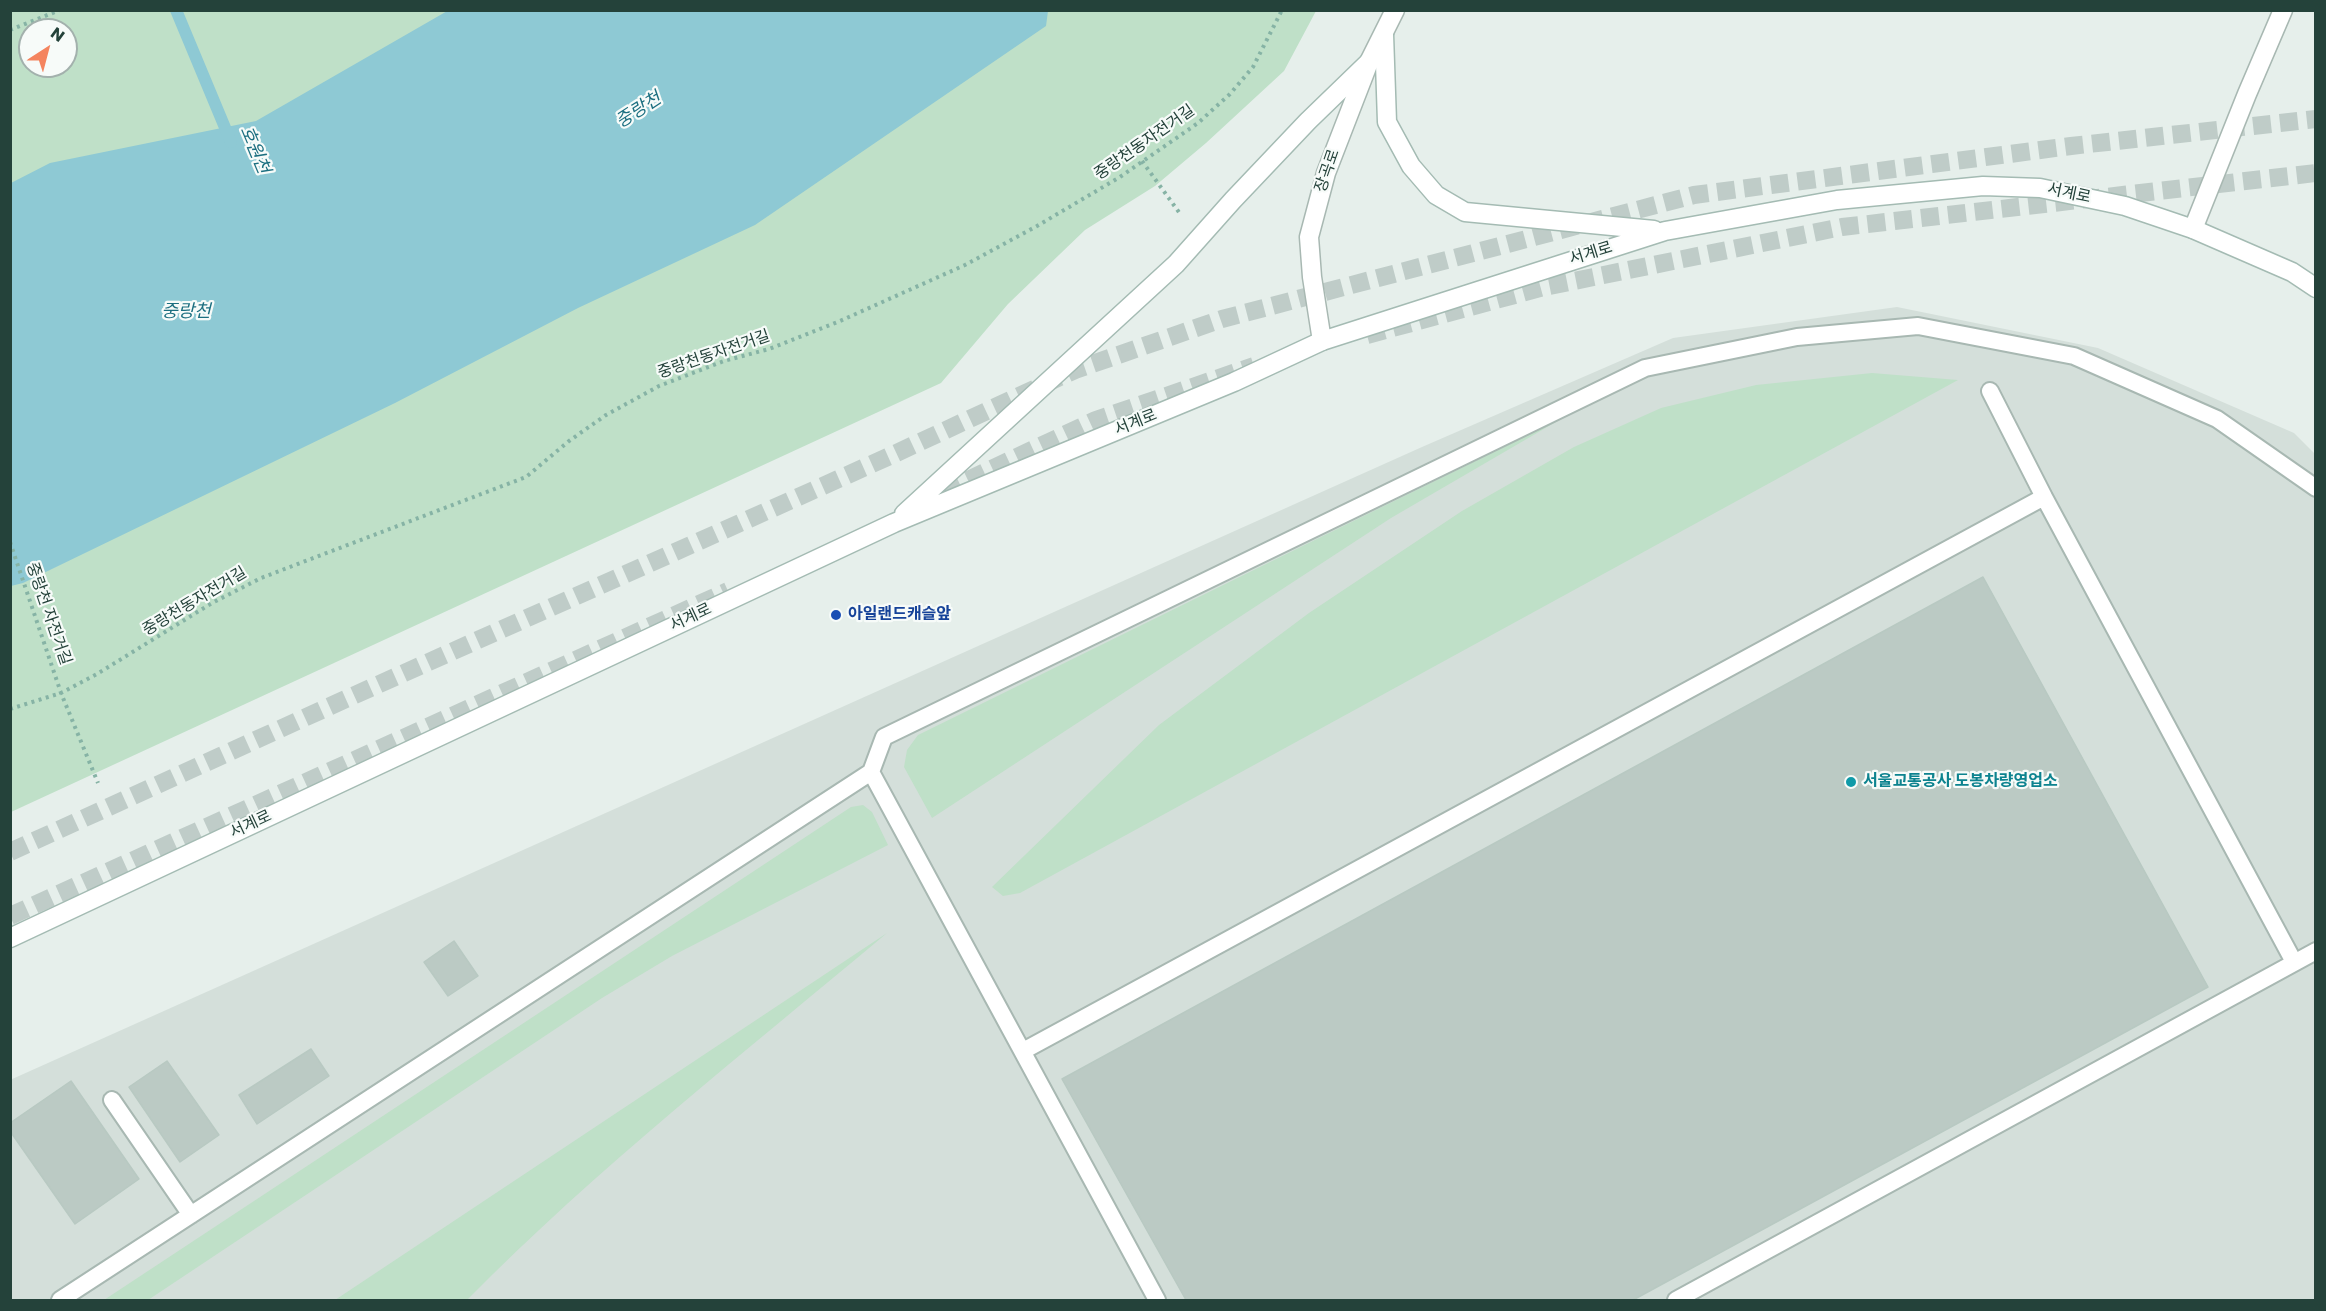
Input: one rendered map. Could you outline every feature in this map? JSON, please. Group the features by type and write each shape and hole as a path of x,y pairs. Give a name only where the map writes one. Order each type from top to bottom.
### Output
{"main road":[{"name":"장곡로","path":"1322,341 1312,277 1309,237 1326,172 1369,62 1395,10"},
{"path":"2193,229 2283,10"},
{"path":"1384,34 1387,122 1411,166 1436,195 1465,212 1665,231"},
{"path":"894,523 1176,264 1308,121 1369,62"},
{"name":"서계로","path":"10,938 894,523 1234,382 1322,341 1665,231 1818,202 1983,186 2040,188 2125,206 2193,229 2292,272 2316,288"}],"lane":[{"path":"60,1300 871,772 884,737 1645,368 1797,337 1918,326 2074,356 2217,419 2316,488"},
{"path":"1990,391 2294,962"},
{"path":"1023,1051 2044,496"},
{"path":"871,772 1157,1300"},
{"path":"1676,1300 2316,951"},
{"path":"112,1100 191,1215"}],"path":[{"path":"10,30 60,10"},
{"name":"중랑천동자전거길","path":"10,709 62,693 212,603 261,578 526,477 569,441 606,415 659,386 724,361 769,349 908,292 965,265 1037,226 1142,161 1198,123 1230,94 1253,67 1282,10"},
{"path":"1142,161 1185,220"},
{"name":"중랑천 자전거길","path":"10,542 62,693 98,783"}],"shaded area":[{"path":"1897,307 2098,348 2294,433 2315,454 2315,1300 11,1300 10,1080 1422,447 1673,338"}],"green space":[{"path":"10,11 1316,11 1284,71 1206,143 1155,186 1085,230 1008,304 941,383 11,812"},
{"path":"1872,373 1958,380 1020,893 1003,896 992,887 1159,725 1309,613 1462,511 1574,447 1661,408 1756,385"},
{"path":"1561,419 1391,518 932,818 904,767 907,750 918,735"},
{"path":"863,805 872,812 888,845 672,956 602,998 148,1300 104,1300 851,807"},
{"path":"887,933 619,1158 567,1204 467,1300 335,1300"}],"water":[{"name":"중랑천","path":"449,10 1048,11 1046,26 755,225 578,308 395,403 23,583 11,586 11,183 50,163 256,121"}],"building":[{"name":"서울교통공사 도봉차량영업소","path":"1983,577 2208,987 1633,1300 1186,1300 1062,1079"},
{"path":"454,941 478,976 448,996 424,962"},
{"path":"311,1049 329,1076 257,1124 239,1095"},
{"path":"167,1061 219,1135 180,1162 129,1087"},
{"path":"71,1081 139,1179 75,1224 10,1131 10,1123"}],"waterway":[{"name":"호원천","path":"176,10 231,142"}],"tunnel":[{"path":"10,852 890,456 1075,370 1222,319 1694,195 2071,146 2316,119"},
{"path":"1367,335 1544,287 1842,227 2316,173"},
{"path":"919,503 1096,420 1254,366"},
{"path":"10,916 728,591"}],"place":[{"name":"아일랜드캐슬앞","path":"836,615"},
{"name":"서울교통공사 도봉차량영업소","path":"1851,782"}]}
